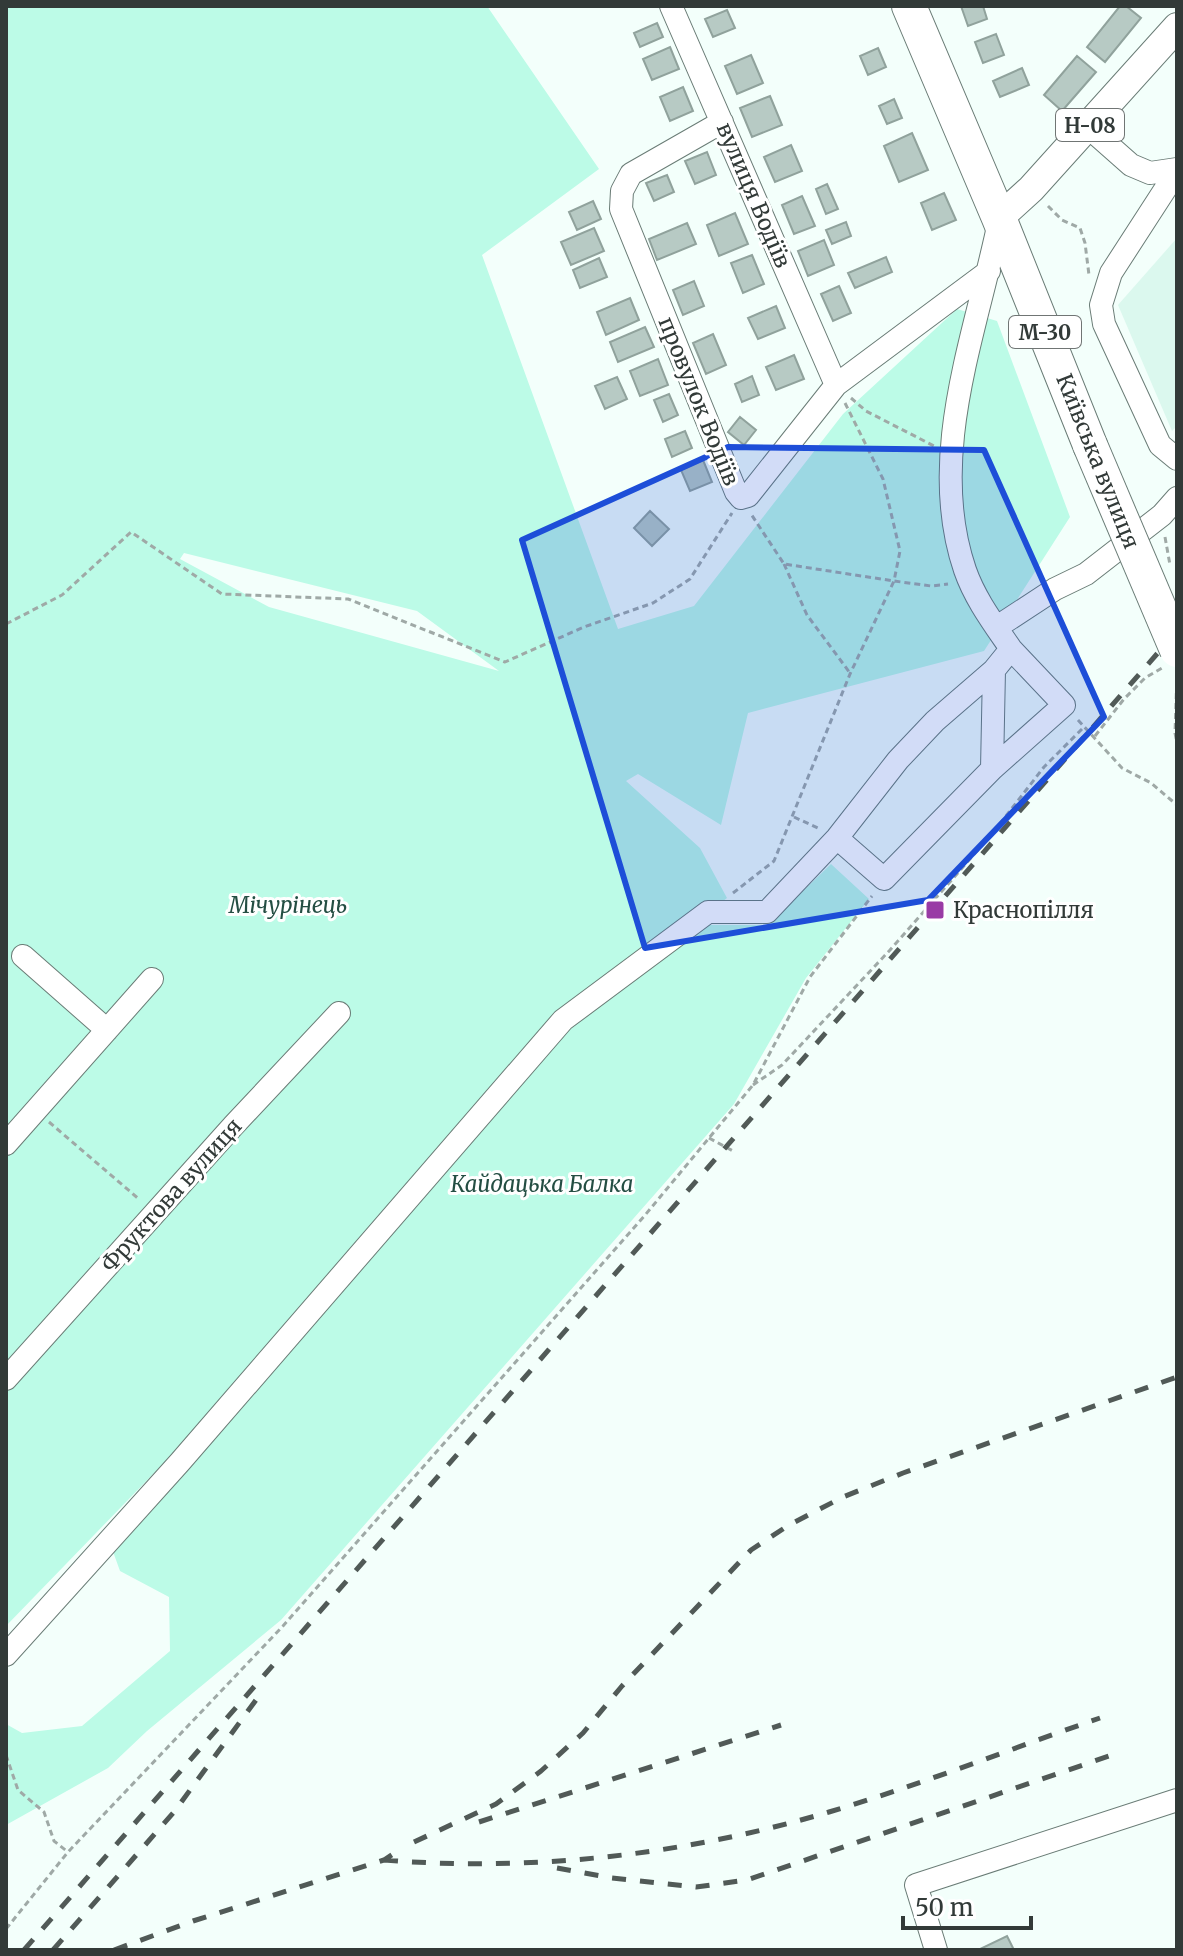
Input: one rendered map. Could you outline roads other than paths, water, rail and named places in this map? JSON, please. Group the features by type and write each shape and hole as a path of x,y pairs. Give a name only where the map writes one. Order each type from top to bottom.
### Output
{"highway":[{"name":"Київська вулиця","path":"909,6 1090,445 1170,659"}],"main road":[{"name":"Н-08","path":"999,218 1031,189 1173,39"}],"street":[{"name":"вулиця Водіїв","path":"671,6 836,385"},
{"name":"провулок Водіїв","path":"722,122 631,174 622,191 621,209 741,498 748,496 836,385 989,271"},
{"path":"1088,127 1131,165 1150,173 1177,170"},
{"path":"1176,464 1160,445 1104,324 1101,305 1111,273 1177,170"},
{"path":"837,838 884,879 992,769 1064,705 1011,649 982,606 956,538 951,510 951,455 962,380 999,218"},
{"path":"997,627 1055,589 1086,574 1162,515 1177,498"},
{"path":"6,1655 180,1462 563,1020 708,912 767,912 837,838 898,760 935,721 994,670 1011,649"},
{"path":"992,769 994,670"},
{"path":"23,956 107,1030"},
{"path":"6,1144 152,979"},
{"name":"Фруктова вулиця","path":"6,1379 339,1013"},
{"path":"936,1950 916,1885 1177,1800"}],"railway":[{"path":"24,1950 1177,631"},
{"path":"414,1842 496,1804 541,1771 583,1733 622,1686 751,1550 789,1525 843,1497 903,1473 1177,1377"},
{"path":"53,1950 174,1812 256,1700"},
{"path":"384,1860 496,1864 552,1861 608,1857 719,1839 829,1812 1100,1718"},
{"path":"479,1822 781,1725"},
{"path":"557,1868 612,1878 696,1887 747,1880 1112,1755"},
{"path":"114,1950 193,1921 384,1860 393,1854"}],"place":[{"name":"Краснопілля","path":"935,910"}],"park label":[{"name":"Мічурінець","path":"288,905"},
{"name":"Кайдацька Балка","path":"542,1184"}]}
